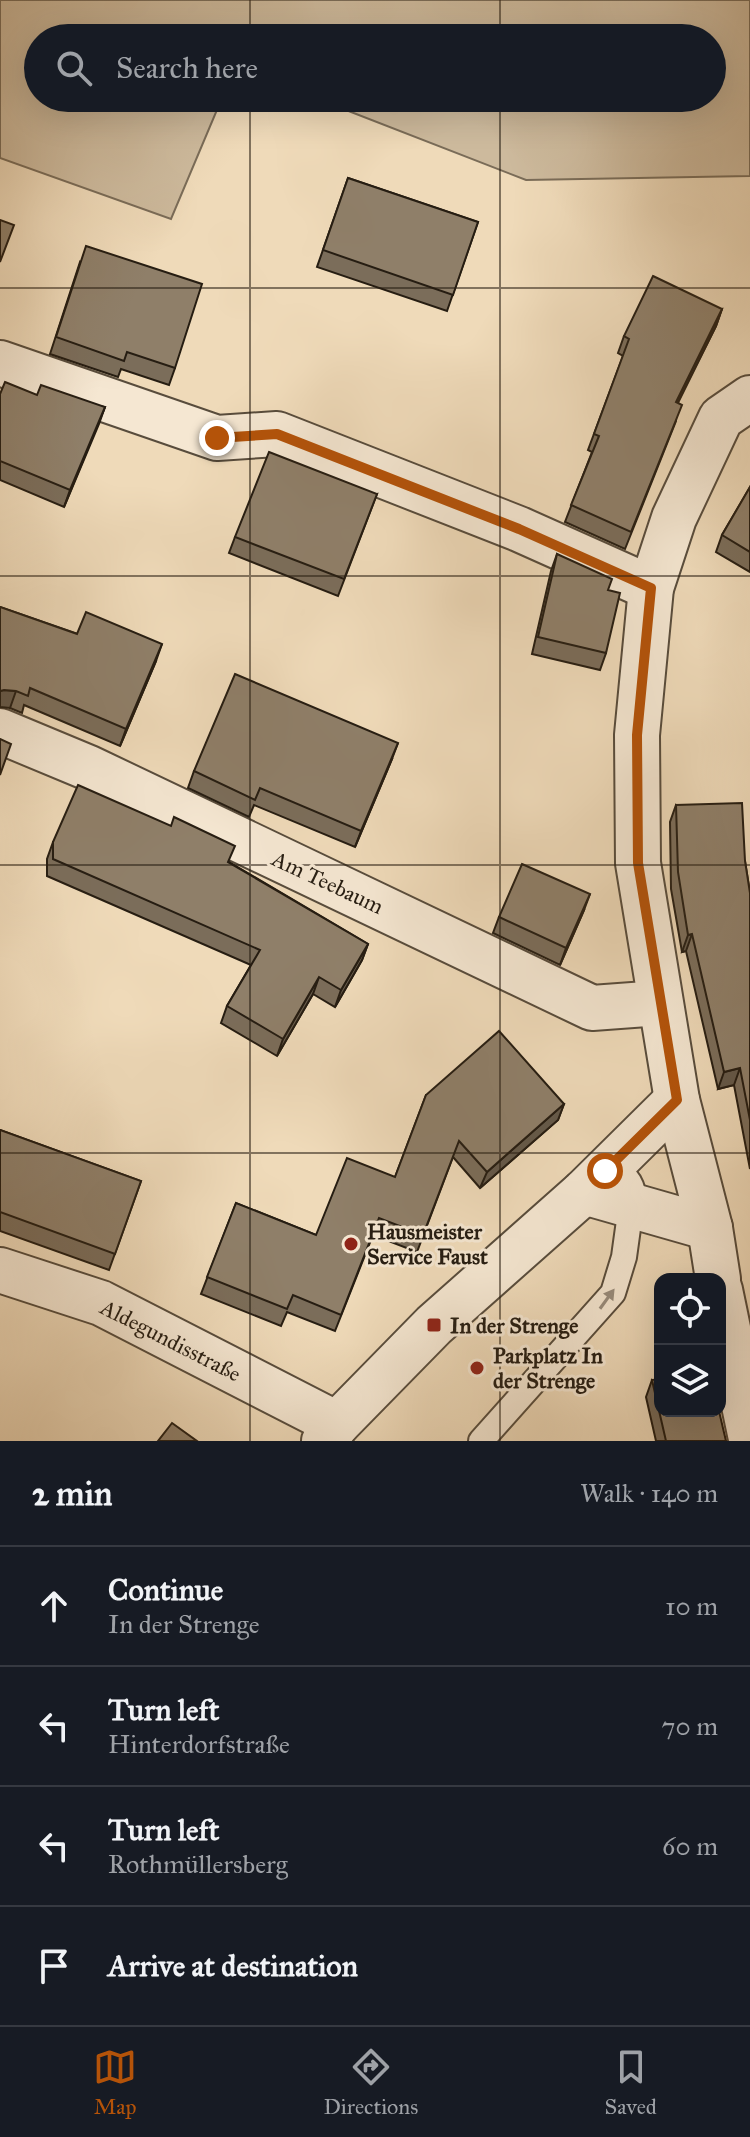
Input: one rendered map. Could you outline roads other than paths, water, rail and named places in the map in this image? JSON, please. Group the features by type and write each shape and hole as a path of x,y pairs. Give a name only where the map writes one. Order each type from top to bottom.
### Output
{"street":[{"path":"0,363 217,438 277,434 519,529 651,588"},
{"path":"717,1273 710,1228 677,1100 638,863 637,735 651,588 674,518 721,418 750,398"},
{"name":"Am Teebaum","path":"0,731 89,768 592,1008 660,1003"},
{"path":"331,1433 442,1334 677,1100"},
{"path":"594,1182 632,1206 710,1228"},
{"name":"Aldegundisstraße","path":"0,1270 101,1303 331,1433"},
{"path":"726,1319 750,1434"}],"lane":[{"path":"481,1441 613,1293 624,1257 632,1206"}],"place":[{"name":"Hausmeister Service Faust","path":"351,1244"},
{"name":"In der Strenge","path":"434,1325"},
{"name":"Parkplatz In der Strenge","path":"477,1368"}]}
